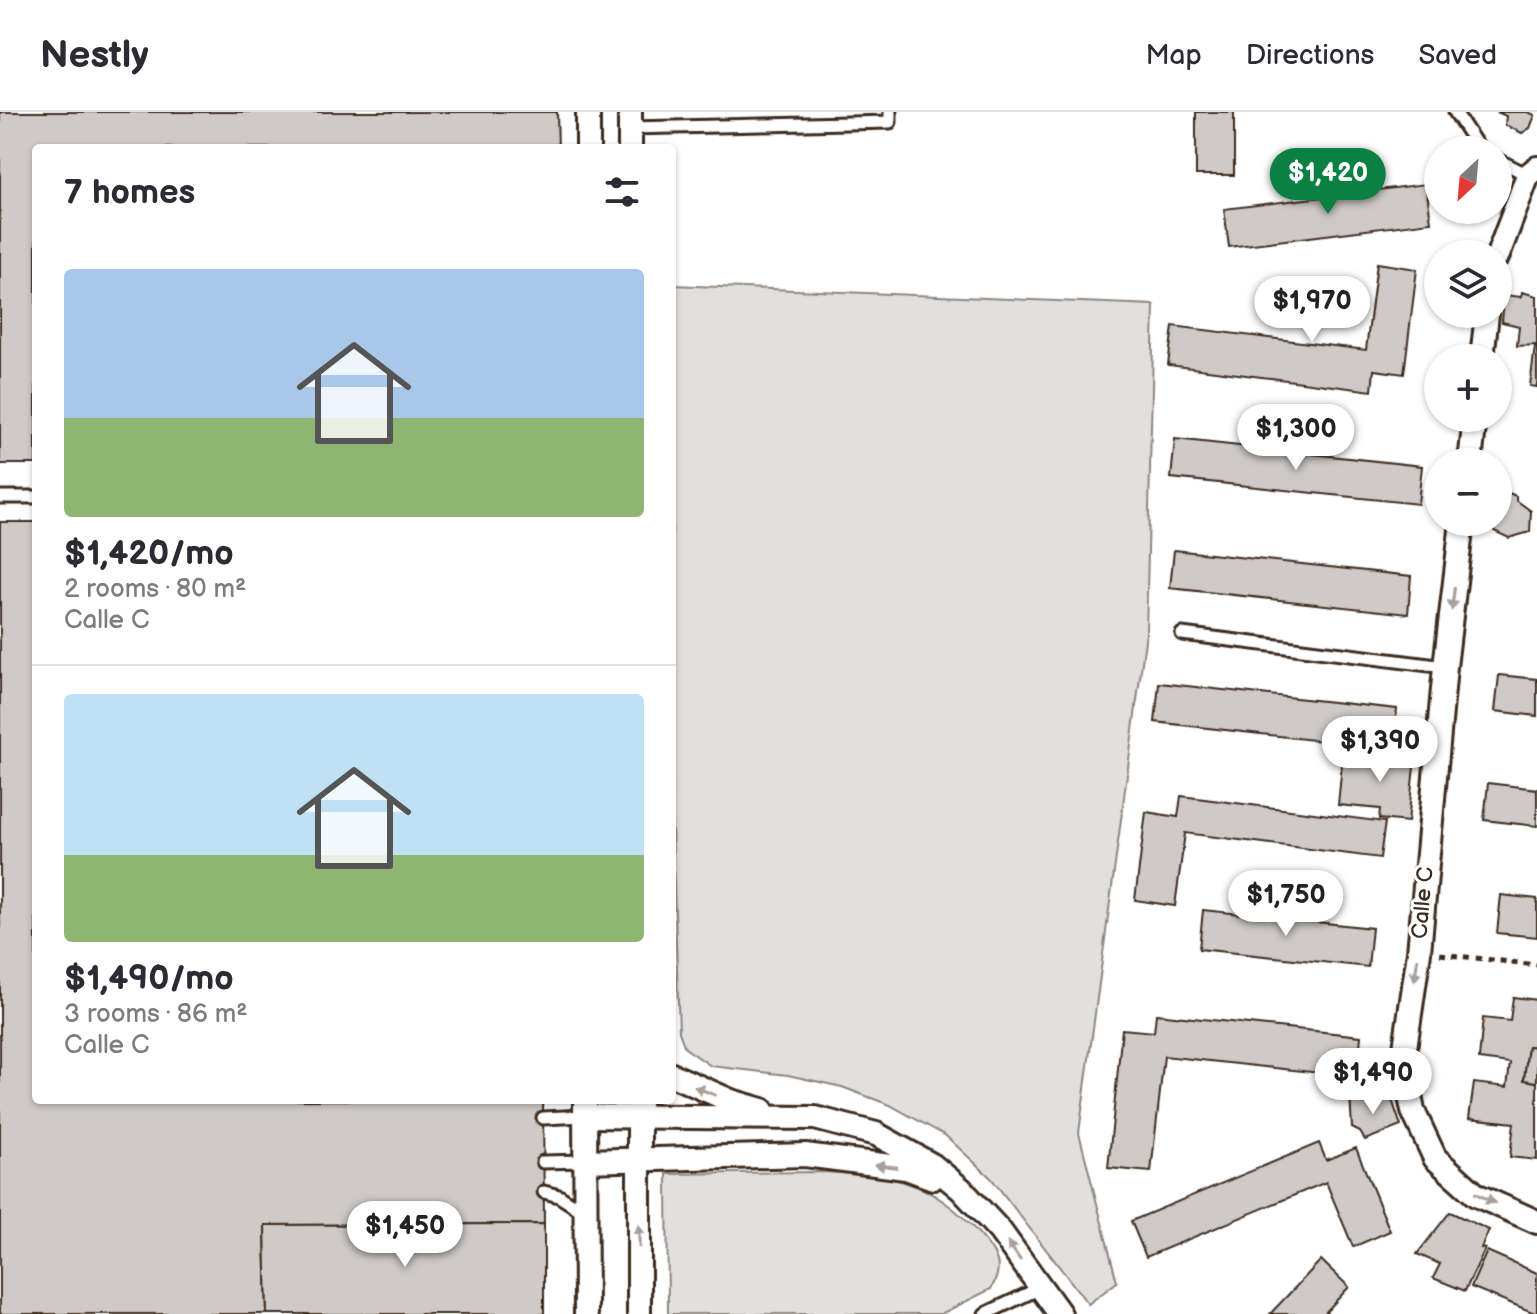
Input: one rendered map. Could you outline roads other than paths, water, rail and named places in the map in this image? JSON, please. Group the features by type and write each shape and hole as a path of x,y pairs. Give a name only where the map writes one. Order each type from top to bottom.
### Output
{"street":[{"path":"588,112 588,144"},
{"path":"1504,240 1533,172"},
{"name":"Calle C","path":"1460,536 1419,952 1403,1062 1413,1111 1435,1158 1476,1195 1537,1222"},
{"path":"676,1077 731,1101 794,1118"},
{"path":"586,1314 584,1108 815,1118 876,1134 932,1165 961,1189 1000,1231 1060,1314"},
{"path":"639,1108 639,1314"},
{"path":"584,1161 805,1155 906,1168 961,1189"}],"lane":[{"path":"630,129 890,122 890,112"},
{"path":"1455,112 1471,136"},
{"path":"1512,165 1533,172"},
{"path":"0,497 32,497"},
{"path":"1182,634 1445,667"},
{"path":"543,1118 584,1108"},
{"path":"543,1162 584,1161"},
{"path":"544,1192 559,1196 584,1212"},
{"path":"985,1314 1040,1288"}]}
